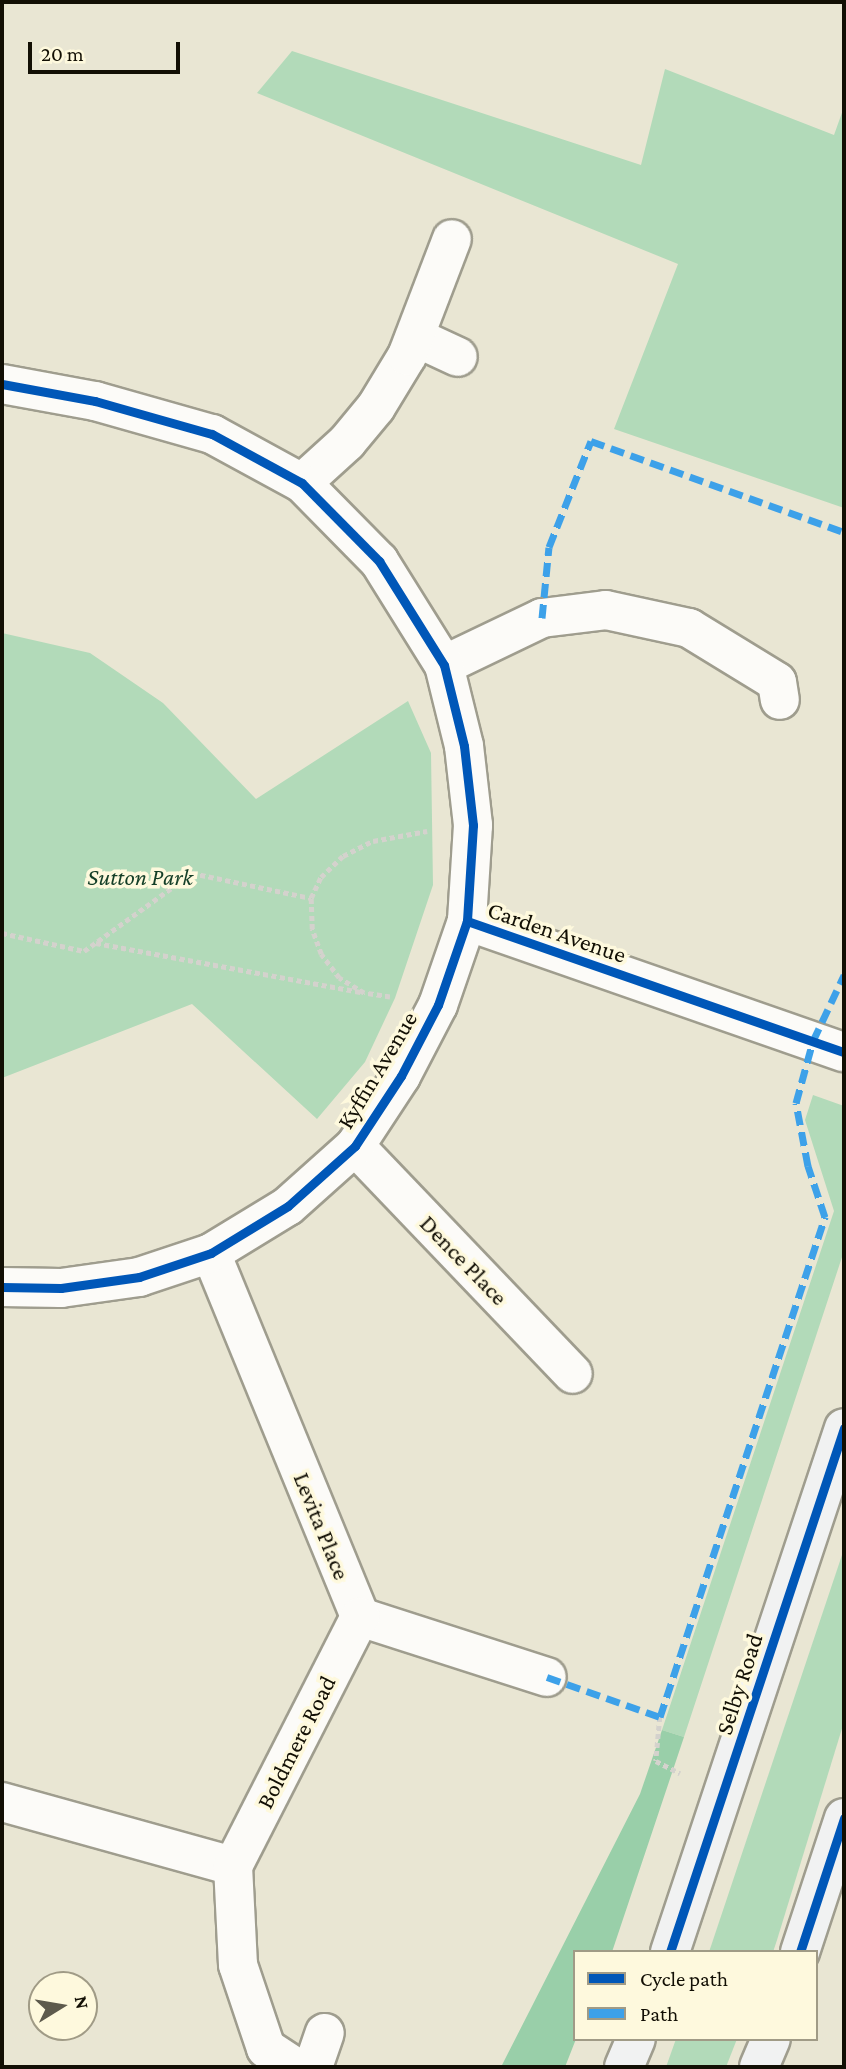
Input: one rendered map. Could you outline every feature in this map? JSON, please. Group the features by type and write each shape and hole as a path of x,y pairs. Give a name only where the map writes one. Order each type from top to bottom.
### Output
{"main road":[{"name":"Selby Road","path":"671,1950 844,1428"},
{"path":"801,1950 844,1818"},
{"path":"624,2067 635,2041"},
{"path":"759,2067 770,2041"}],"street":[{"path":"302,483 347,442 376,407 415,337 452,239"},
{"path":"415,337 458,357"},
{"name":"Carden Avenue","path":"2,384 95,401 212,434 302,483 379,561 443,665 464,746 473,825 467,921 844,1052"},
{"path":"443,665 542,618 606,610 689,628 776,682 780,699"},
{"name":"Kyffin Avenue","path":"2,1287 61,1288 139,1277 211,1254 288,1206 355,1146 401,1076 438,1005 467,921"},
{"name":"Dence Place","path":"355,1146 573,1374"},
{"name":"Levita Place","path":"211,1254 360,1618"},
{"path":"360,1618 547,1677"},
{"name":"Boldmere Road","path":"233,1866 360,1618"},
{"path":"2,1802 233,1866 238,1965 266,2048 295,2067"}],"path":[{"path":"364,993 339,978 321,954 312,929 311,898 321,877 343,856 373,841 473,825"},
{"path":"2,933 83,951 192,873 311,898"},
{"path":"95,943 438,1005"},
{"path":"660,1717 656,1761 723,1794"}],"green space":[{"path":"292,51 641,165 665,69 834,135 844,107 844,508 614,429 678,264 257,93"},
{"name":"Sutton Park","path":"2,633 90,653 163,703 256,799 408,701 431,753 433,885 395,998 365,1062 317,1119 192,1004 2,1078"},
{"path":"813,1095 844,1106 844,1251 684,1737 662,1730 834,1211 805,1120"},
{"path":"844,1549 844,1722 774,1950 710,1950"},
{"path":"662,1730 684,1737 613,1950 573,1950 573,2041 575,2041 565,2067 501,2067 640,1794"},
{"path":"675,2041 736,2041 726,2067 666,2067"}],"marked path":[{"path":"542,618 549,547 591,441 844,532"},
{"path":"547,1677 660,1717 825,1217 808,1166 796,1103 813,1041 844,975"}],"cycle path":[{"path":"2,384 95,401 212,434 302,483 379,561 444,665 464,746 473,825 467,921 844,1052"},
{"path":"2,1287 61,1288 139,1277 211,1253 288,1206 355,1146 401,1076 438,1005 467,921"},
{"path":"671,1950 844,1428"},
{"path":"801,1950 844,1818"}]}
